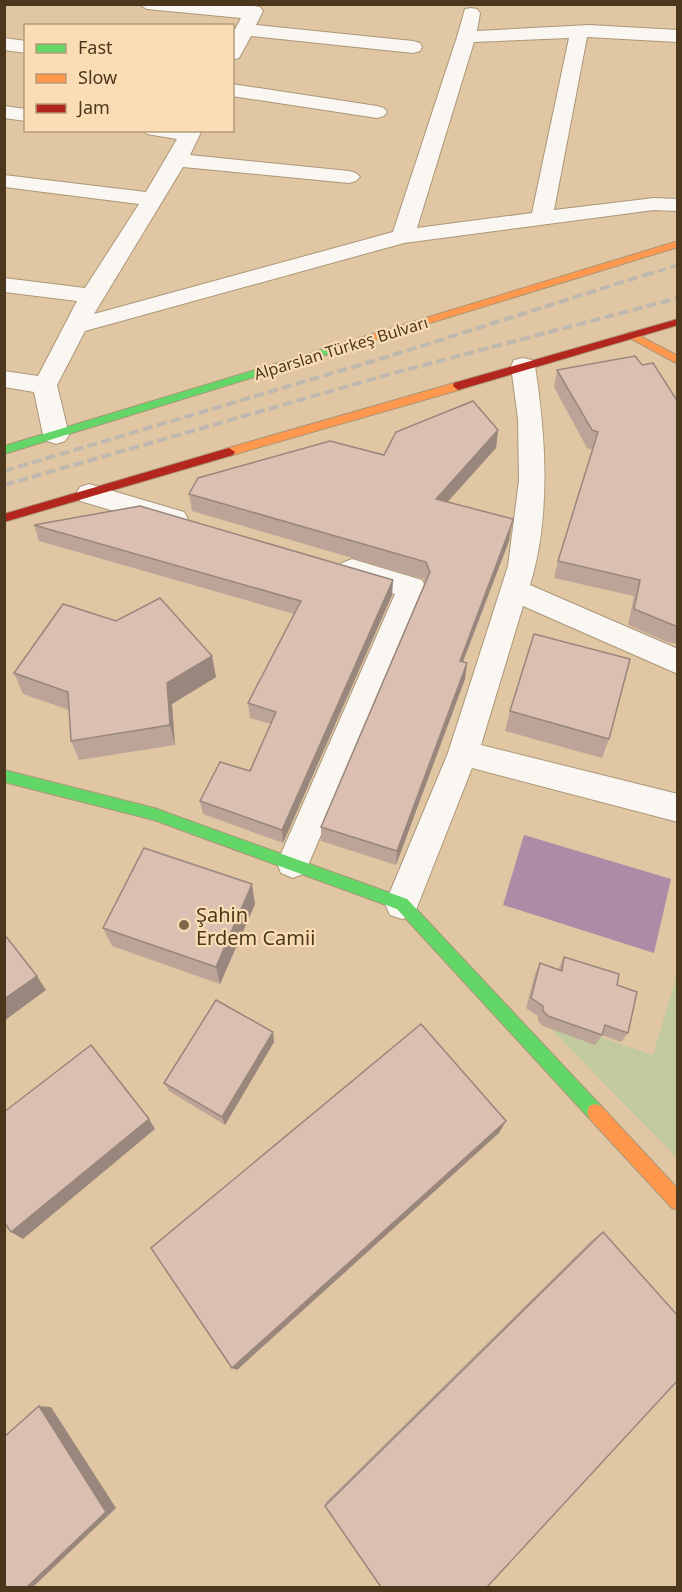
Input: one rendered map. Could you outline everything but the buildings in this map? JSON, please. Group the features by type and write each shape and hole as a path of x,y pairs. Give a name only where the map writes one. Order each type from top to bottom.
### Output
{"main road":[{"name":"Alparslan Türkeş Bulvarı","path":"4,450 678,244"},
{"path":"4,518 678,322"},
{"path":"632,335 678,361"},
{"path":"4,776 154,814 402,904 678,1202"}],"street":[{"path":"157,5 252,16 413,47"},
{"path":"403,236 466,37 471,13"},
{"path":"234,50 252,16"},
{"path":"466,37 579,32 678,36"},
{"path":"542,218 579,32"},
{"path":"4,44 24,47"},
{"path":"234,90 377,112"},
{"path":"4,112 24,115"},
{"path":"56,435 45,385 91,296 177,160 191,133"},
{"path":"177,160 349,177"},
{"path":"4,181 153,199"},
{"path":"76,326 403,236 654,204 678,206"},
{"path":"4,285 91,296"},
{"path":"402,904 463,753 522,566 532,480 531,419 524,366"},
{"path":"4,379 45,385"},
{"path":"89,494 200,526"},
{"path":"293,863 412,588 323,562"},
{"path":"514,590 678,662"},
{"path":"463,753 678,808"}],"green space":[{"path":"677,974 677,1158 538,1016 653,1055"}],"shaded area":[{"path":"524,835 671,879 654,953 503,905"}],"railway":[{"path":"647,275 678,265"},
{"path":"4,471 390,356 651,273"},
{"path":"4,485 394,373 678,298"}],"traffic: fast":[{"path":"4,450 364,340"},
{"path":"4,776 154,814 402,904 595,1112"}],"traffic: slow":[{"path":"364,340 678,244"},
{"path":"632,335 678,361"},
{"path":"229,452 458,386"},
{"path":"595,1112 678,1202"}],"traffic: jam":[{"path":"458,386 678,322"},
{"path":"4,518 229,452"}],"place":[{"name":"Şahin Erdem Camii","path":"184,925"}]}
